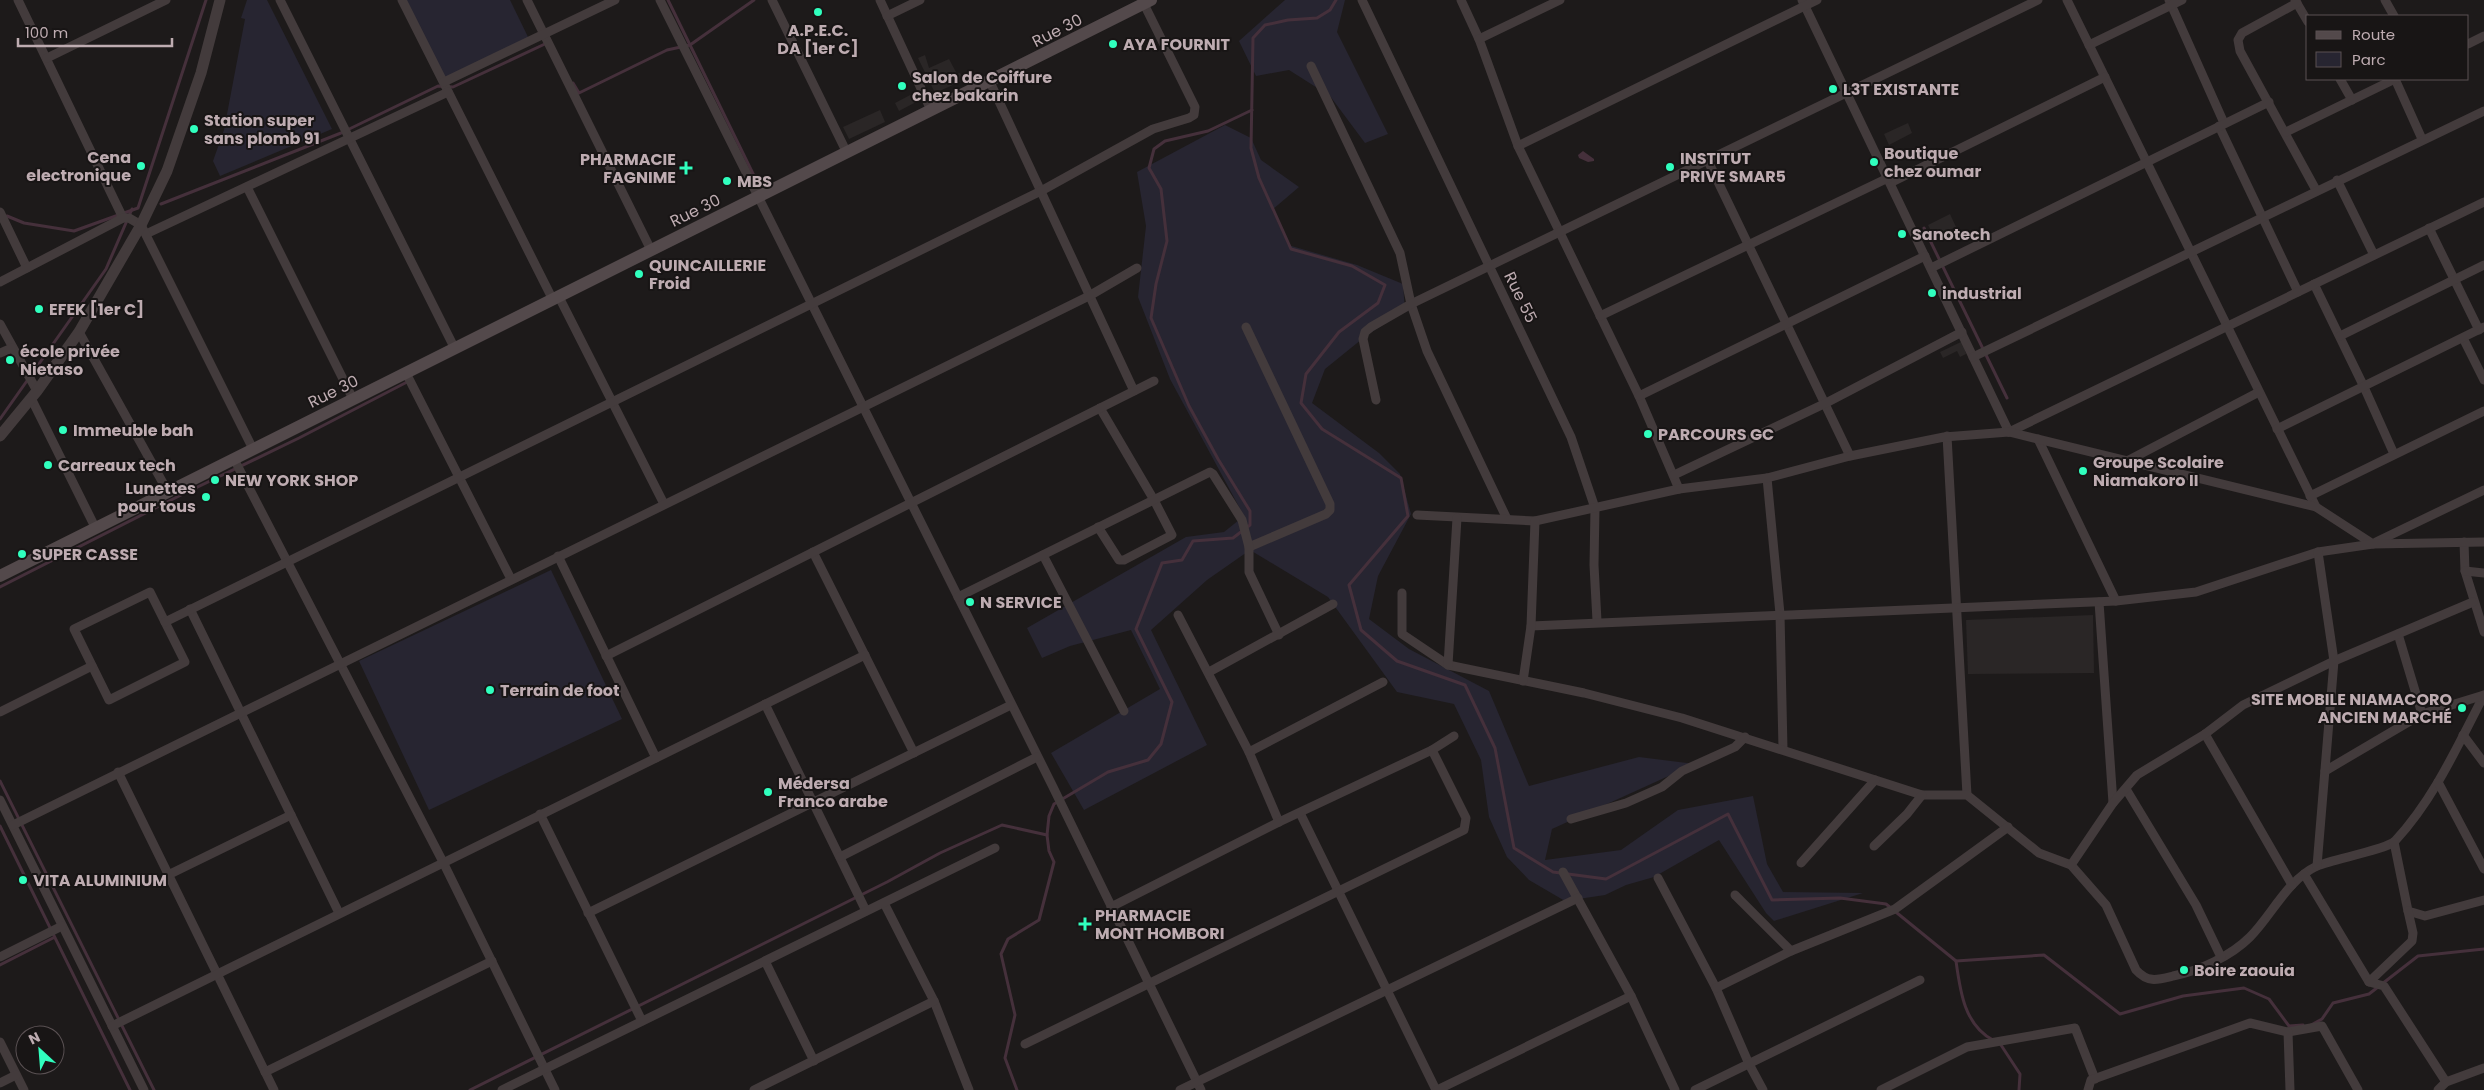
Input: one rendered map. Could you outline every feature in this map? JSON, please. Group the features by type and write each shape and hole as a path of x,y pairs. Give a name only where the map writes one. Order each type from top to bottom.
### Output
{"main road":[{"name":"Rue 30","path":"0,576 990,82 1146,1"}],"street":[{"path":"18,0 123,218"},
{"path":"47,58 166,0"},
{"path":"0,436 34,394 79,332 144,230 201,73 220,0"},
{"path":"280,0 455,349"},
{"path":"402,0 556,298 613,402 664,504"},
{"path":"528,0 652,250"},
{"path":"144,230 247,187 347,134 548,40 615,0"},
{"path":"660,0 1053,787 1199,1086"},
{"path":"772,0 847,153"},
{"path":"880,0 931,110"},
{"path":"887,16 920,0"},
{"name":"Rue 55","path":"1362,0 1571,437 1595,508 1594,565 1597,621"},
{"path":"1461,0 1478,39 1518,146 1639,396 1679,489"},
{"path":"1478,39 1560,0"},
{"path":"1518,146 1803,3 1817,0"},
{"path":"1376,400 1363,339 1365,332 1411,304 2038,0"},
{"path":"2067,0 2316,508"},
{"path":"2089,45 2170,3 2182,0"},
{"path":"2385,0 2393,15"},
{"path":"165,622 1041,191 1153,129 1194,115 1195,108 1146,1"},
{"path":"2306,19 2296,2 2242,33 2238,40 2240,51 2286,132 2316,190"},
{"path":"1803,3 2009,432"},
{"path":"2170,3 2222,125 2298,292"},
{"path":"2469,44 2484,36"},
{"path":"1311,66 1400,253 1411,304 1427,351 1507,519"},
{"path":"1600,316 1889,181 2105,76"},
{"path":"2341,80 2352,100"},
{"path":"2286,132 2393,80"},
{"path":"2395,80 2422,139"},
{"path":"990,82 1134,391"},
{"path":"1931,268 2269,102"},
{"path":"1973,357 2484,110"},
{"path":"1708,161 1850,456"},
{"path":"2338,180 2374,255"},
{"path":"247,187 353,400"},
{"path":"2009,432 2484,202"},
{"path":"0,212 27,268"},
{"path":"0,282 123,218 129,218 144,230 253,449"},
{"path":"2277,429 2481,329 2429,228"},
{"path":"1639,396 1925,256"},
{"path":"2340,336 2484,265"},
{"path":"12,825 1089,296 1137,268"},
{"path":"2314,284 2394,454"},
{"path":"0,324 95,527"},
{"path":"1246,327 1330,504 1330,510 1326,514 1249,547"},
{"path":"79,332 168,492"},
{"path":"1674,475 1826,403 1962,332"},
{"path":"2463,338 2484,380"},
{"path":"0,353 12,348"},
{"path":"406,373 512,579"},
{"path":"606,656 1154,381"},
{"path":"2129,460 2259,392"},
{"path":"1098,527 1115,557 1124,560 1172,535 1154,500 1100,408"},
{"path":"2310,496 2484,411"},
{"path":"1417,515 1535,521 1679,489 1766,478 1850,456 1947,436 2009,432 2129,460 2316,508 2373,544"},
{"path":"1947,436 1967,795"},
{"path":"2038,438 2116,601"},
{"path":"234,459 286,563 443,862 555,1090"},
{"path":"958,597 1154,500 1206,472 1214,474 1242,520 1249,547 1249,572 1279,635"},
{"path":"1766,478 1780,614 1783,749"},
{"path":"2373,544 2484,490"},
{"path":"1448,665 1457,518"},
{"path":"1523,681 1531,626 1535,521"},
{"path":"2464,542 2465,571 2484,632"},
{"path":"1531,626 1597,621 2116,601 2196,592 2318,552 2373,544 2484,542"},
{"path":"813,552 914,753"},
{"path":"2317,866 2334,661 2318,552"},
{"path":"1043,554 1124,711"},
{"path":"558,556 656,758"},
{"path":"2465,571 2484,573"},
{"path":"150,592 185,662 109,700 92,666 74,629 150,592"},
{"path":"1402,593 1402,634 1448,665 1626,704 1783,749 1922,795 1967,795 2039,854 2071,865 2106,905 2136,970 2142,977 2151,981 2190,973 2221,957 2249,938 2292,885 2317,866 2394,842 2438,782 2484,695"},
{"path":"2098,602 2113,803"},
{"path":"2071,865 2113,803 2138,775 2205,734 2243,705 2334,661 2474,602"},
{"path":"1209,672 1333,604"},
{"path":"190,610 339,913"},
{"path":"1178,615 1249,752 1279,822"},
{"path":"2398,634 2422,714"},
{"path":"112,1026 216,973 865,655"},
{"path":"0,712 92,666"},
{"path":"1249,752 1383,682"},
{"path":"2325,771 2422,714 2484,695"},
{"path":"765,704 866,911"},
{"path":"588,913 1011,705"},
{"path":"2205,734 2292,885"},
{"path":"2462,735 2484,763"},
{"path":"1111,907 1279,822 1432,750 1454,736"},
{"path":"1571,819 1626,803 1662,787 1682,771 1735,747 1746,738"},
{"path":"1025,1044 1464,830 1466,818 1432,750"},
{"path":"840,856 1037,757"},
{"path":"118,772 274,1090"},
{"path":"1801,863 1875,780"},
{"path":"2438,782 2484,869"},
{"path":"2126,789 2196,905 2221,957"},
{"path":"1874,846 1907,814 1922,795"},
{"path":"0,800 144,1090"},
{"path":"1300,812 1437,1090 1631,996"},
{"path":"540,814 642,1021"},
{"path":"168,875 291,815"},
{"path":"1716,988 1792,951 1894,909 2008,827"},
{"path":"2368,982 2412,941 2413,933 2394,842"},
{"path":"502,1090 996,848"},
{"path":"1563,872 1631,996 1675,1090"},
{"path":"2304,874 2368,982 2384,986 2446,1082"},
{"path":"1658,878 1716,988 1748,1064 1763,1090"},
{"path":"1735,895 1792,951"},
{"path":"1180,1090 1199,1086 1387,990 1578,898"},
{"path":"2408,911 2425,916 2484,900"},
{"path":"884,902 934,1001 969,1090"},
{"path":"0,957 62,926"},
{"path":"265,1072 492,961"},
{"path":"765,961 814,1061"},
{"path":"1695,1090 1920,980"},
{"path":"754,1090 934,1001"},
{"path":"2088,1090 2088,1084 2095,1079 2250,1023 2288,1032 2322,1026 2358,1090"},
{"path":"1881,1090 1967,1047 2076,1028 2095,1079"},
{"path":"2288,1032 2290,1090"},
{"path":"0,1042 15,1073"},
{"path":"2438,1090 2446,1082 2484,1068"},
{"path":"0,1083 16,1075 24,1090"}],"shaded area":[{"path":"925,55 929,68 949,59 957,74 960,73 964,80 935,93 918,58"},
{"path":"914,93 918,101 899,111 895,103"},
{"path":"880,110 885,122 849,139 843,127"},
{"path":"1908,123 1912,133 1889,145 1884,134"},
{"path":"1583,151 1594,161 1588,162 1579,158 1578,155"},
{"path":"1950,214 1956,227 1934,237 1928,225"},
{"path":"1963,341 1966,354 1960,357 1957,351 1943,358 1940,352"},
{"path":"2093,615 2094,673 1968,674 1966,620"}],"green space":[{"path":"247,0 267,0 332,129 220,176 213,161 224,130 245,19 241,18"},
{"path":"406,0 510,0 529,39 444,80"},
{"path":"1285,0 1345,0 1337,32 1388,134 1365,143 1330,96 1289,70 1256,76 1239,41"},
{"path":"1225,125 1251,138 1261,160 1299,187 1272,210 1288,245 1357,265 1403,284 1405,311 1367,335 1325,369 1312,403 1379,453 1400,474 1411,514 1378,576 1369,619 1409,649 1489,691 1529,786 1639,757 1695,764 1552,829 1545,860 1621,850 1678,810 1753,796 1767,864 1783,892 1863,893 1774,921 1766,913 1719,840 1654,877 1626,885 1605,895 1565,901 1529,880 1507,857 1489,817 1481,760 1454,704 1397,692 1328,597 1250,550 1207,580 1151,630 1207,745 1084,810 1051,753 1160,689 1131,630 1070,646 1042,658 1027,628 1186,537 1224,532 1244,516 1170,379 1138,297 1146,226 1137,172"},
{"name":"Terrain de foot","path":"551,570 622,719 429,810 359,661"}],"waterway":[{"path":"7,216 24,223 74,231 138,208 206,0"},
{"path":"668,0 760,188"},
{"path":"573,83 579,93 667,50 690,45 754,0"},
{"path":"1336,0 1330,10 1317,18 1288,20 1265,25 1253,38 1251,148 1259,178 1291,249 1352,266 1385,285 1378,303 1339,332 1306,374 1301,403 1322,429 1401,478 1408,516 1349,585 1361,630 1397,661 1465,685 1495,748 1514,848 1553,872 1606,879 1728,814 1772,900 1840,898 1886,904 1956,961 2044,955 2120,1014 2183,996 2244,988 2269,999 2289,1026 2303,1025"},
{"path":"161,204 341,133 438,86 453,87 547,43"},
{"path":"1017,1090 1005,1058 1015,1015 1001,954 1008,939 1039,920 1054,862 1049,851 1047,835 1049,816 1054,804 1108,772 1148,760 1161,744 1172,702 1136,629 1162,563 1182,560 1193,541 1233,538 1250,525 1250,511 1218,459 1189,406 1151,318 1156,284 1167,241 1161,189 1149,168 1154,149 1165,141 1208,131 1252,110"},
{"path":"0,419 106,269 132,209"},
{"path":"1924,228 2007,398"},
{"path":"0,587 409,381"},
{"path":"0,781 154,1090"},
{"path":"470,1090 887,882 940,853 1002,825 1047,835"},
{"path":"0,826 130,1090"},
{"path":"0,965 53,938"},
{"path":"2311,1025 2322,1019 2333,1003 2369,994 2418,956 2484,949"},
{"path":"1956,961 1965,1006 1976,1025 1993,1040"},
{"path":"1999,1042 2020,1074 2019,1090"}],"place":[{"name":"A.P.E.C. DA [1er C]","path":"818,12"},
{"name":"AYA FOURNIT","path":"1113,44"},
{"name":"Salon de Coiffure chez bakarin","path":"902,86"},
{"name":"L3T EXISTANTE","path":"1833,89"},
{"name":"Station super sans plomb 91","path":"194,129"},
{"name":"Boutique chez oumar","path":"1874,162"},
{"name":"Cena electronique","path":"141,166"},
{"name":"INSTITUT PRIVE SMAR5","path":"1670,167"},
{"name":"PHARMACIE FAGNIME","path":"686,168"},
{"name":"MBS","path":"727,181"},
{"name":"Sanotech","path":"1902,234"},
{"name":"QUINCAILLERIE Froid","path":"639,274"},
{"name":"industrial","path":"1932,293"},
{"name":"EFEK [1er C]","path":"39,309"},
{"name":"école privée Nietaso","path":"10,360"},
{"name":"Immeuble bah","path":"63,430"},
{"name":"PARCOURS GC","path":"1648,434"},
{"name":"Carreaux tech","path":"48,465"},
{"name":"Groupe Scolaire Niamakoro II","path":"2083,471"},
{"name":"NEW YORK SHOP","path":"215,480"},
{"name":"Lunettes pour tous","path":"206,497"},
{"name":"SUPER CASSE","path":"22,554"},
{"name":"N SERVICE","path":"970,602"},
{"name":"Terrain de foot","path":"490,690"},
{"name":"SITE MOBILE NIAMACORO ANCIEN MARCHÉ","path":"2462,708"},
{"name":"Médersa Franco arabe","path":"768,792"},
{"name":"VITA ALUMINIUM","path":"23,880"},
{"name":"PHARMACIE MONT HOMBORI","path":"1085,924"},
{"name":"Boire zaouia","path":"2184,970"}]}
